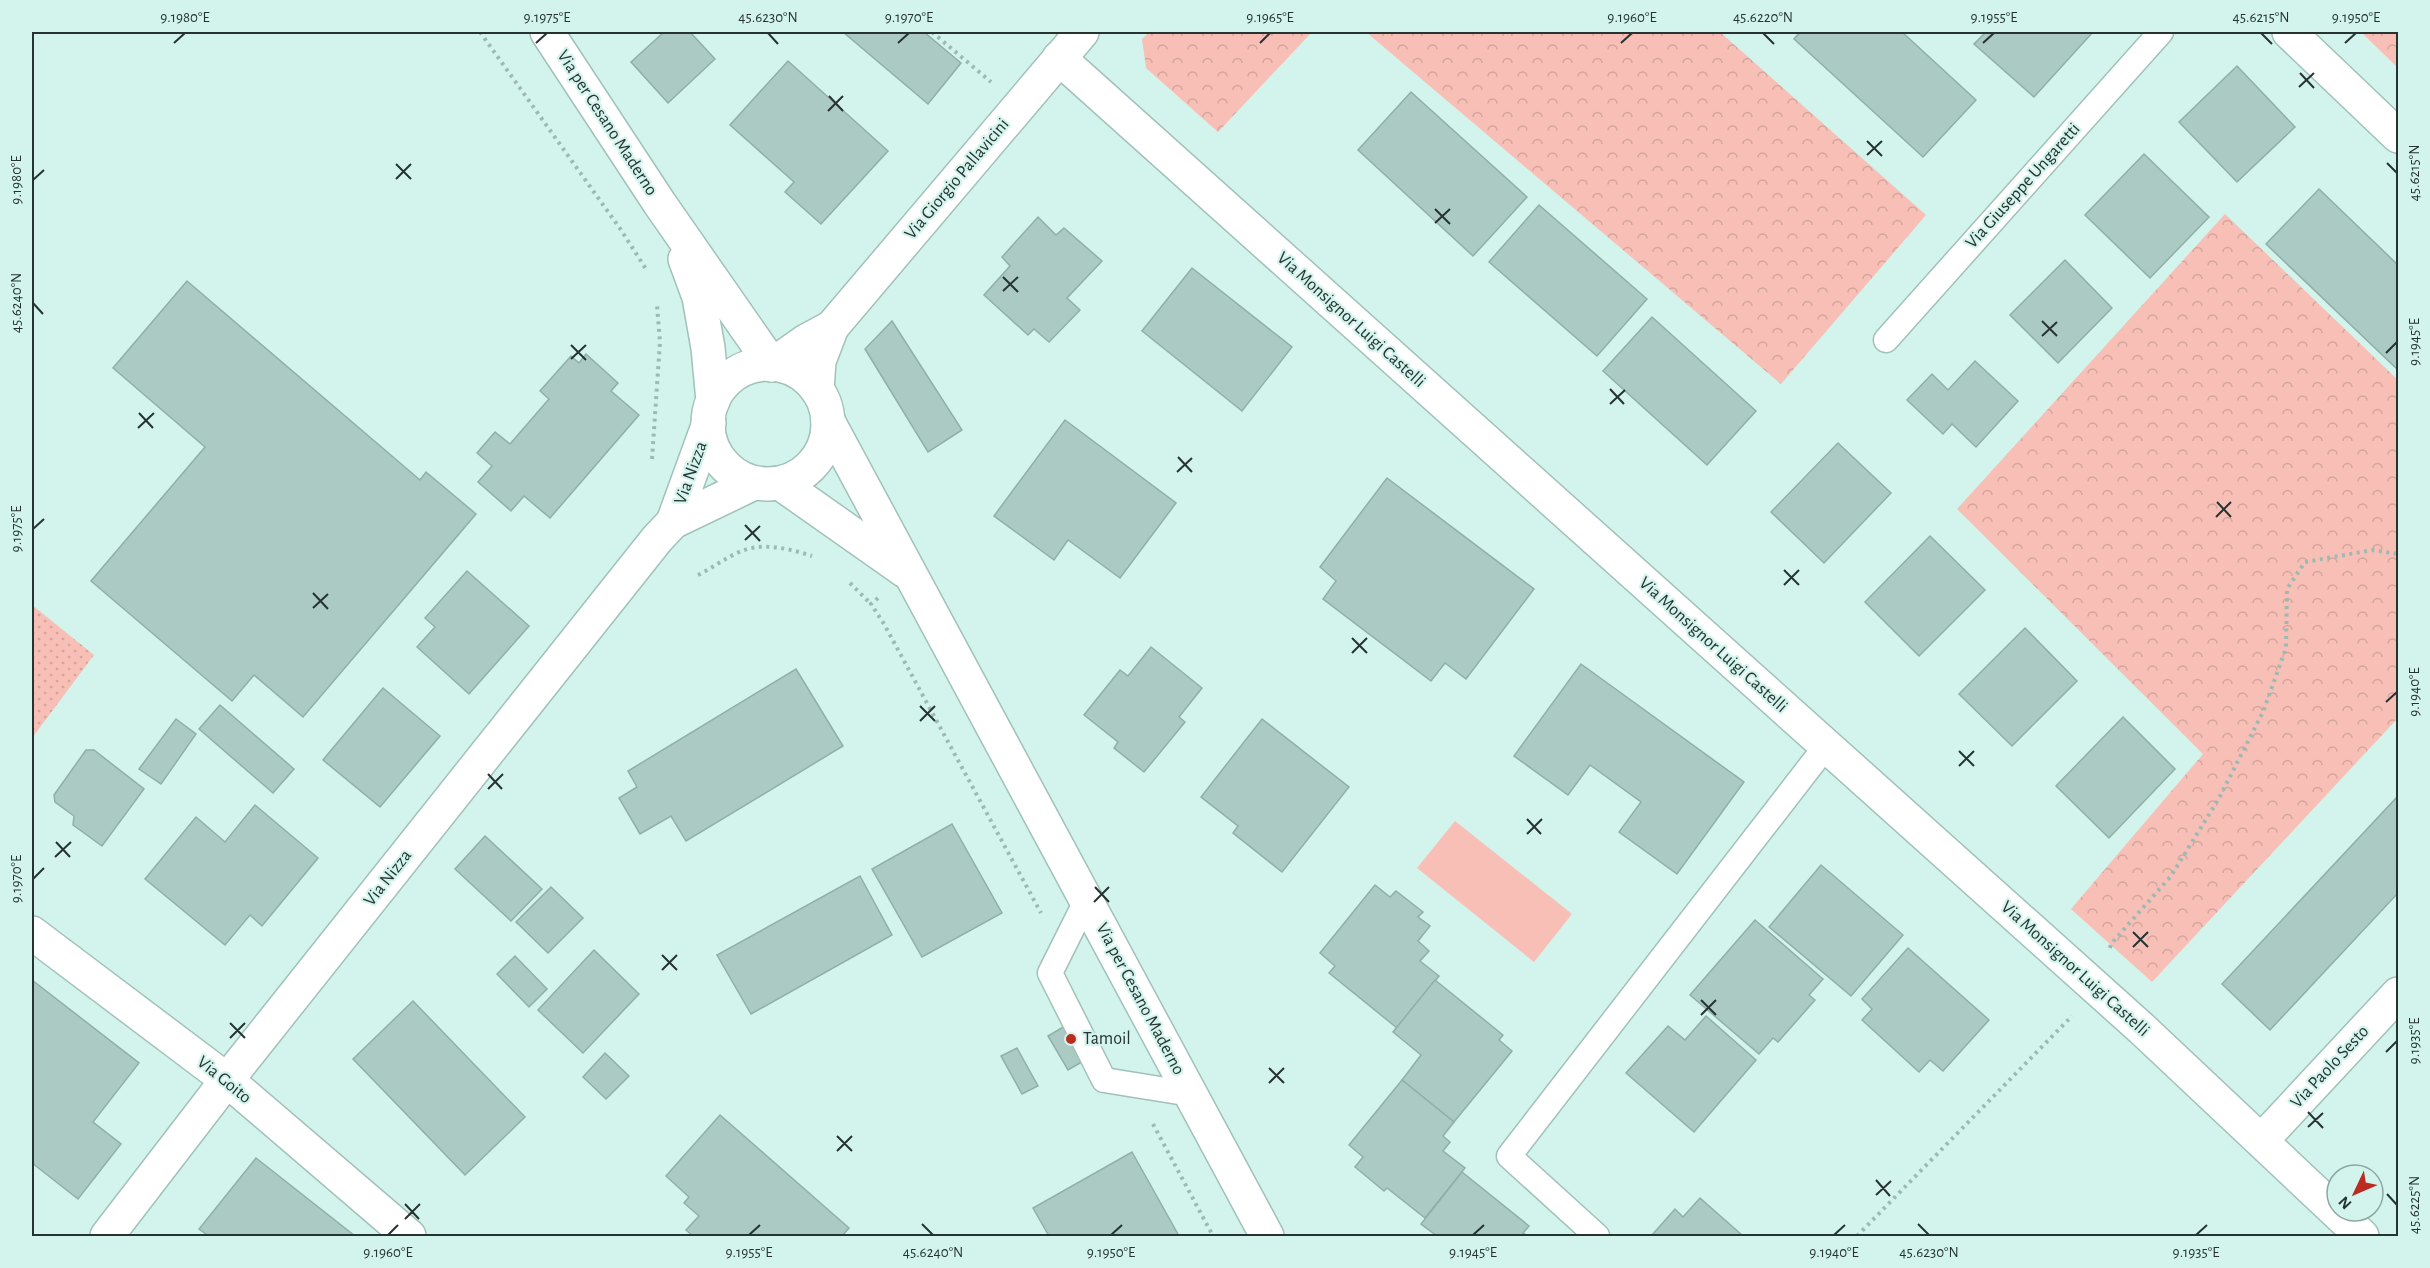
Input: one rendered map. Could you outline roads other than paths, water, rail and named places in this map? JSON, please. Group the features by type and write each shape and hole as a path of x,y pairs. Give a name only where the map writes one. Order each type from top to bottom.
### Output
{"street":[{"name":"Via per Cesano Maderno","path":"547,32 668,215 772,364"},
{"name":"Via Giorgio Pallavicini","path":"817,390 819,360 832,327 1082,32"},
{"path":"2289,32 2398,136"},
{"name":"Via Monsignor Luigi Castelli","path":"1059,58 2098,989 2362,1236"},
{"name":"Via per Cesano Maderno","path":"668,215 699,297 708,348 711,412"},
{"name":"Via Giorgio Pallavicini","path":"772,364 806,340 832,327"},
{"path":"772,364 785,367 798,372 817,390 826,409 828,421 826,442 819,456 800,475 767,483 736,474 720,460 713,447 711,412 720,388 740,372 749,367 772,364"},
{"name":"Via Nizza","path":"107,1236 227,1080 673,522 711,412"},
{"name":"Via per Cesano Maderno","path":"828,421 1267,1236"},
{"name":"Via per Cesano Maderno","path":"767,483 909,573"},
{"name":"Via Nizza","path":"673,522 767,483"},
{"name":"Via Goito","path":"32,933 227,1080 410,1236"},
{"name":"Via Paolo Sesto","path":"2262,1140 2398,994"}],"lane":[{"name":"Via Giuseppe Ungaretti","path":"1886,340 2161,32"},
{"path":"1597,1236 1509,1156 1826,746"},
{"path":"1087,899 1050,973 1104,1080 1191,1094"}],"place":[{"name":"Tamoil","path":"1071,1039"}]}
